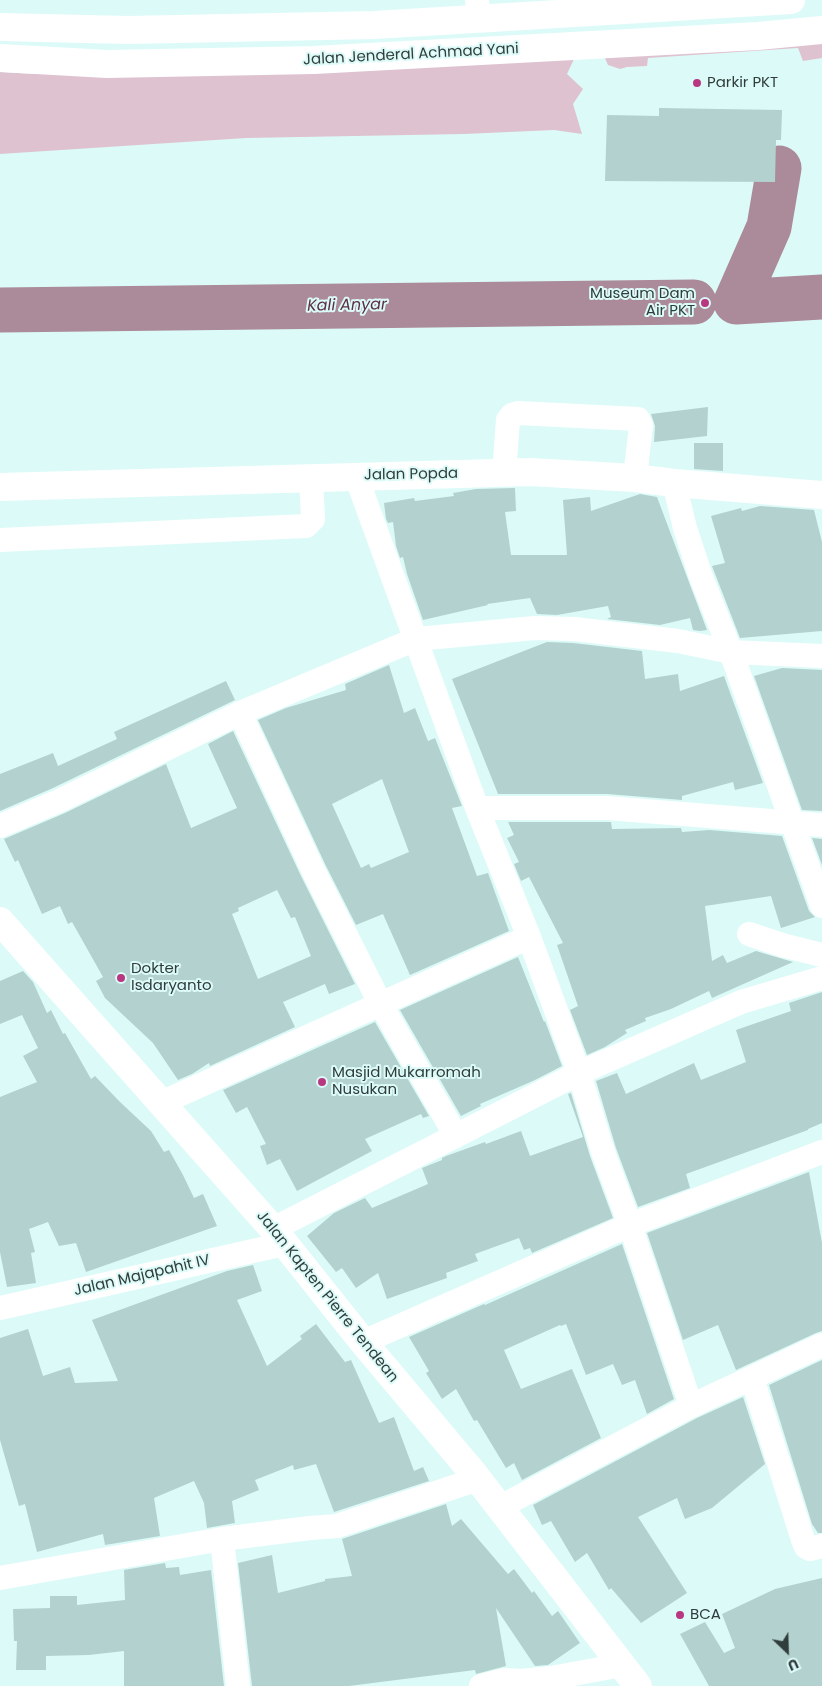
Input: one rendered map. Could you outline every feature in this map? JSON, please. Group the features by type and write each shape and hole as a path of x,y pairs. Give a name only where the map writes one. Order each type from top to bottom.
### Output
{"main road":[{"path":"0,27 128,30 374,25 478,10 790,0"},
{"name":"Jalan Jenderal Achmad Yani","path":"0,58 107,64 314,60 758,36 822,30"},
{"name":"Jalan Popda","path":"0,487 356,476 560,473 822,495"},
{"name":"Jalan Kapten Pierre Tendean","path":"0,921 278,1236 363,1342 478,1479 638,1686"}],"street":[{"path":"504,474 508,420 512,415 518,413 638,419 641,425 635,478"},
{"path":"356,476 477,808 529,937 579,1073 603,1152 692,1406"},
{"path":"0,540 306,526 312,519 311,478"},
{"path":"674,483 701,577 731,652 822,906"},
{"path":"0,826 59,801 240,713 416,639 535,628 574,629 678,641 731,652 822,656"},
{"path":"240,713 313,870 380,1003 456,1136"},
{"path":"477,808 607,808 822,825"},
{"path":"749,934 822,955"},
{"path":"161,1103 529,937"},
{"name":"Jalan Majapahit IV","path":"0,1308 278,1236 456,1136 579,1073 741,1002 822,978"},
{"path":"363,1342 630,1225 822,1152"},
{"path":"500,1507 692,1406 822,1345"},
{"path":"752,1378 803,1540 806,1547 810,1549 822,1546"},
{"path":"0,1578 222,1539 337,1526 478,1479"},
{"path":"222,1539 238,1686"},
{"path":"481,1686 505,1680 521,1683 622,1664"}],"shaded area":[{"path":"822,41 822,58 803,61 798,48 648,58 647,66 620,69 608,65 604,56"},
{"path":"575,57 567,74 583,89 573,104 582,134 554,130 464,134 246,138 0,154 0,72 36,74"}],"building":[{"name":"Museum Dam Air PKT","path":"659,108 782,110 781,140 776,140 775,182 605,181 607,115 659,116"},
{"path":"708,407 707,436 654,442 655,426 651,414"},
{"path":"694,443 723,443 723,471 694,469"},
{"path":"515,488 516,511 505,512 511,555 567,555 563,500 590,497 591,511 640,494 657,497 707,630 693,630 690,618 660,625 607,619 611,617 608,606 557,615 537,614 530,598 487,604 423,620 403,557 400,558 396,546 393,522 388,523 386,519 384,503 414,498 415,501 454,496 453,493 476,489"},
{"path":"760,506 814,510 822,542 822,631 740,638 712,566 725,563 711,516 741,508 742,511"},
{"path":"547,642 642,651 645,679 678,674 680,691 724,676 763,783 735,790 733,782 682,796 682,800 607,794 498,794 452,679"},
{"path":"389,665 404,713 415,708 428,741 435,738 462,806 452,808 477,876 488,873 509,931 410,975 383,914 356,925 325,864 258,720 286,708 346,690 345,684","holes":["382,779 409,852 371,868 369,864 361,868 332,804"]},
{"path":"782,668 822,670 822,811 802,810 754,676"},
{"path":"226,681 235,700 53,788 0,811 0,774 53,753 58,766 117,739 114,732"},
{"path":"233,731 301,876 355,984 329,994 325,984 283,1002 295,1027 210,1066 209,1063 178,1080 153,1043 105,998 96,981 103,977 72,922 68,924 60,906 42,914 18,860 15,862 4,839 65,813 166,764 191,828 237,808 208,744","holes":["277,890 291,918 295,917 311,956 258,979 232,914 239,911 238,908"]},
{"path":"508,822 611,822 612,829 681,828 682,832 709,830 782,836 809,911 815,917 781,928 771,896 705,906 712,961 723,955 727,963 756,951 793,962 712,998 709,991 671,1009 645,1018 646,1021 625,1030 627,1033 605,1047 587,1055 570,1010 578,1006 557,945 563,943 529,877 521,881 514,864 519,862 507,838 514,835"},
{"path":"812,838 822,839 822,865"},
{"path":"518,957 562,1066 480,1104 481,1106 461,1116 400,1010"},
{"path":"23,971 33,982 47,1013 51,1010 63,1034 65,1033 91,1079 95,1076 151,1131 164,1152 169,1150 194,1198 203,1194 217,1226 86,1272 76,1243 59,1246 48,1222 29,1229 35,1252 31,1253 36,1283 7,1287 0,1252 0,1097 37,1082 23,1056 38,1048 22,1015 0,1024 0,981"},
{"path":"822,992 822,1123 808,1130 686,1174 690,1188 638,1207 616,1148 596,1081 617,1073 626,1094 694,1063 701,1080 746,1062 736,1030 791,1011 789,1003"},
{"path":"375,1022 429,1116 423,1118 421,1114 365,1139 372,1151 297,1191 280,1159 267,1165 260,1146 266,1144 247,1107 236,1113 223,1090"},
{"path":"571,1093 590,1156 613,1218 532,1253 530,1248 524,1250 519,1238 475,1254 478,1261 446,1273 447,1278 387,1299 378,1273 356,1288 342,1268 336,1272 307,1236 334,1213 365,1198 372,1208 428,1184 422,1168 442,1160 446,1156 485,1142 486,1144 521,1131 530,1156 583,1137 568,1094"},
{"path":"809,1172 822,1243 822,1331 736,1370 718,1325 683,1340 647,1233"},
{"path":"622,1244 674,1399 647,1414 635,1380 622,1385 613,1364 586,1375 566,1324 504,1350 521,1389 572,1369 601,1438 522,1480 514,1463 506,1468 477,1420 474,1421 456,1389 442,1399 426,1373 429,1371 409,1337"},
{"path":"253,1265 262,1291 237,1300 267,1366 302,1339 300,1336 316,1324 345,1362 351,1360 379,1423 394,1417 414,1471 423,1467 429,1481 334,1512 316,1464 294,1470 293,1465 255,1480 259,1490 232,1501 235,1523 207,1528 204,1503 194,1481 154,1498 160,1536 105,1545 103,1534 37,1552 25,1504 19,1506 0,1440 0,1338 28,1329 43,1376 70,1367 75,1383 118,1381 92,1320 227,1271"},
{"path":"822,1360 822,1533 818,1533 812,1524 769,1385"},
{"path":"743,1397 765,1464 712,1508 685,1519 677,1498 638,1517 687,1593 641,1623 611,1588 609,1590 587,1553 575,1562 551,1521 542,1525 533,1505 697,1418"},
{"path":"446,1504 452,1526 461,1519 508,1574 514,1569 532,1593 534,1591 552,1616 558,1611 580,1643 548,1665 535,1666 496,1608 506,1666 476,1674 475,1670 349,1686 252,1686 238,1563 272,1555 278,1593 325,1581 325,1579 352,1576 342,1539"},
{"path":"165,1563 166,1568 179,1567 180,1575 211,1570 224,1686 124,1686 124,1651 89,1655 46,1656 46,1670 16,1670 17,1641 14,1641 13,1609 50,1608 50,1596 77,1596 77,1605 125,1600 124,1570"},
{"path":"822,1578 822,1686 709,1686 680,1634 705,1622 724,1653 735,1648 722,1614 775,1589"}],"waterway":[{"path":"779,168 769,227 736,302 822,297"},
{"name":"Kali Anyar","path":"0,310 694,302"}],"place":[{"name":"Parkir PKT","path":"697,83"},
{"name":"Museum Dam Air PKT","path":"705,303"},
{"name":"Dokter Isdaryanto","path":"121,978"},
{"name":"Masjid Mukarromah Nusukan","path":"322,1082"},
{"name":"BCA","path":"680,1615"}]}
